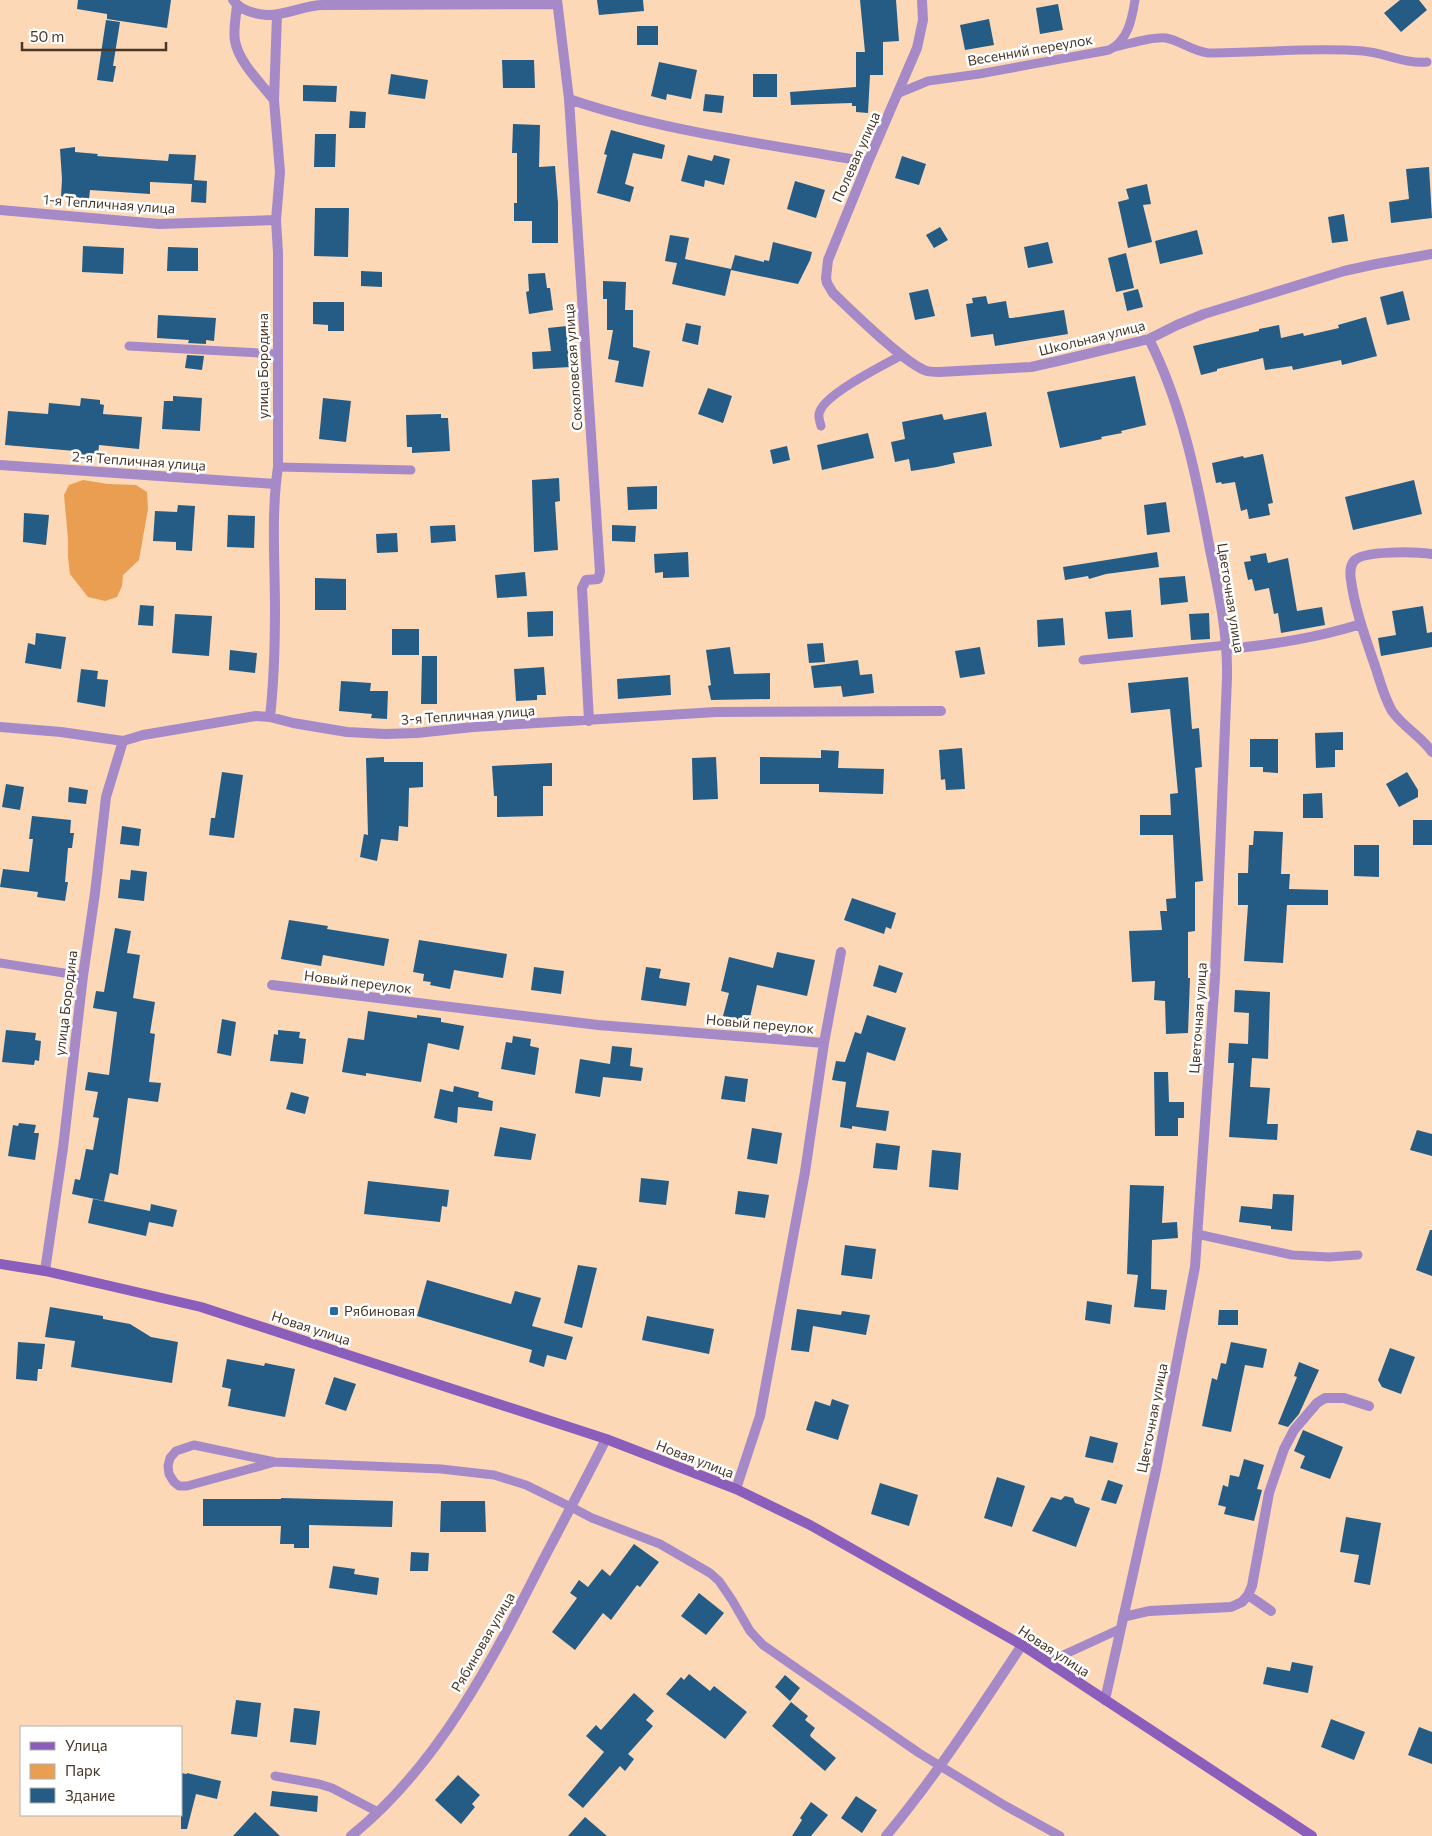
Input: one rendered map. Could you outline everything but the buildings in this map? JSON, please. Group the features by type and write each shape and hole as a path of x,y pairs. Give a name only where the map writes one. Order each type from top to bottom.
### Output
{"main road":[{"name":"Новая улица","path":"0,1264 45,1271 202,1307 606,1439 736,1489 810,1525 1022,1645 1312,1836"}],"street":[{"name":"Полевая улица","path":"856,315 829,288 826,272 832,251 868,162 900,92 917,48 922,33 922,0"},
{"path":"274,100 243,60 237,46 235,3 256,13 276,15 297,8 320,5 393,6 557,2"},
{"name":"Соколовская улица","path":"557,2 569,99 600,572 598,579 586,580 582,588 589,721"},
{"name":"улица Бородина","path":"270,717 274,646 275,484 278,467 278,253 276,220 280,172 274,100 276,15"},
{"path":"569,99 598,109 694,130 868,162"},
{"name":"1-я Тепличная улица","path":"0,210 159,224 276,220"},
{"name":"Школьная улица","path":"856,315 902,355 927,371 1031,367 1150,339 1195,318 1268,293 1344,271 1432,254"},
{"name":"Цветочная улица","path":"1105,1700 1158,1460 1195,1267 1216,977 1227,647 1200,498 1176,403 1164,368 1150,339"},
{"name":"2-я Тепличная улица","path":"0,465 275,484"},
{"path":"1432,554 1369,554 1354,560 1350,571 1361,624 1391,709 1400,720 1427,744 1432,752"},
{"path":"1227,647 1288,642 1327,635 1361,624"},
{"name":"3-я Тепличная улица","path":"0,727 61,732 123,741 143,735 256,716 329,729 385,734 716,712 942,710"},
{"name":"улица Бородина","path":"45,1271 63,1148 106,797 123,741"},
{"path":"824,1043 841,952"},
{"name":"Новый переулок","path":"272,985 598,1025 824,1043 805,1172 760,1416 736,1489"},
{"path":"1123,1617 1149,1612 1231,1607 1242,1602 1252,1586 1269,1493 1284,1449 1294,1430 1317,1403 1325,1398 1344,1398 1369,1406"},
{"name":"Рябиновая улица","path":"351,1836 378,1812 419,1767 453,1720 509,1628 606,1439"},
{"path":"1248,1595 1271,1612"},
{"path":"886,1836 907,1811 982,1706 1022,1645"}],"lane":[{"path":"1115,47 1126,32 1131,21 1135,0"},
{"name":"Весенний переулок","path":"900,92 928,81 1098,52 1158,38 1166,38 1193,50 1208,53 1365,51 1410,62 1427,62"},
{"path":"129,346 277,354"},
{"path":"821,426 818,417 820,410 830,398 902,355"},
{"path":"278,467 411,470"},
{"path":"1083,660 1227,647"},
{"path":"0,963 83,976"},
{"path":"1197,1234 1292,1255 1329,1257 1358,1255"},
{"path":"275,1462 187,1486 179,1486 174,1482 169,1474 168,1466 170,1458 176,1451 194,1445 275,1462 442,1468 494,1475 526,1485 592,1518 660,1544 710,1573 719,1581 728,1594 750,1632 763,1645 939,1766 1060,1836"},
{"path":"1048,1662 1120,1629"},
{"path":"275,1776 332,1788 378,1812"}],"green space":[{"path":"83,480 108,484 136,485 147,492 148,509 139,560 123,575 122,586 117,597 105,601 88,597 70,574 64,495 69,485"}],"place":[{"name":"Рябиновая","path":"334,1311"}]}
